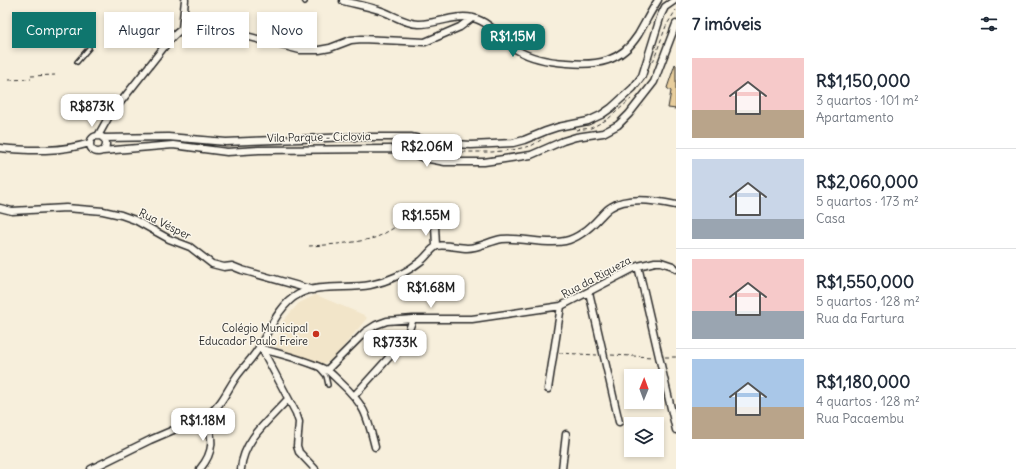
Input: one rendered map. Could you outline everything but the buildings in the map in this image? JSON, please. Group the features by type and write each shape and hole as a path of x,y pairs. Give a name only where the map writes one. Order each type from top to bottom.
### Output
{"street":[{"path":"184,12 185,0"},
{"path":"343,0 379,10 416,24 434,22 454,17 472,18 483,23 526,55 540,59 591,65 612,58 631,44 658,0"},
{"path":"0,148 26,150 56,149 90,143 93,138 101,137 168,136 226,142 352,137 411,137 440,143 471,145 519,141 552,129 588,121 611,108 633,88 642,76 661,15 665,7 675,0"},
{"path":"249,37 300,50 330,48 351,40 362,39 424,42 460,27 472,18"},
{"path":"90,143 91,148 95,152 173,145 227,152 259,150 390,149 405,150 424,158 445,162 484,162 531,155 576,137 603,134 618,125 639,103 654,82 676,24"},
{"path":"101,137 108,118 168,42 182,28"},
{"path":"101,137 106,143 103,151"},
{"path":"91,469 150,440 206,416 215,410 222,401 236,376 261,347 271,326 288,302 298,294 313,290 370,285 398,277 410,270 436,246 468,248 501,239 565,241 585,231 610,207 620,203 639,200 676,205"},
{"name":"Rua Vésper","path":"0,208 12,211 66,208 103,211 121,215 135,220 162,235 190,247 212,264 224,267 232,266 313,290"},
{"path":"435,226 436,246"},
{"name":"Rua da Riqueza","path":"327,370 365,332 376,325 387,321 472,318 561,306 638,266 661,262 673,266 676,269"},
{"path":"638,266 676,430"},
{"path":"589,292 619,422"},
{"path":"548,389 561,306"},
{"path":"354,396 402,343 407,335 413,319"},
{"path":"261,347 327,370 354,396 362,408 369,421 375,448"},
{"path":"261,347 296,413 299,422 297,446 299,452 315,469"},
{"path":"240,469 242,458 252,439 288,399"},
{"path":"200,469 210,454 212,445 211,430 206,416"},
{"path":"562,469 566,434"}],"lane":[{"path":"77,62 89,48"},
{"path":"316,366 326,376 328,386"}],"path":[{"path":"653,62 666,26 676,10"},
{"path":"31,76 55,75"},
{"path":"9,80 31,79"},
{"path":"571,131 591,128 608,119 632,96"},
{"path":"406,145 449,152 492,152 531,146 545,138"},
{"path":"309,246 323,246 375,238 408,220 422,216 430,216 435,226"},
{"path":"554,353 676,358"}],"shaded area":[{"name":"Colégio Municipal Educador Paulo Freire","path":"316,295 364,315 367,318 333,359 321,365 276,347 283,321 299,303"}],"place":[{"name":"Colégio Municipal Educador Paulo Freire","path":"316,334"}]}
